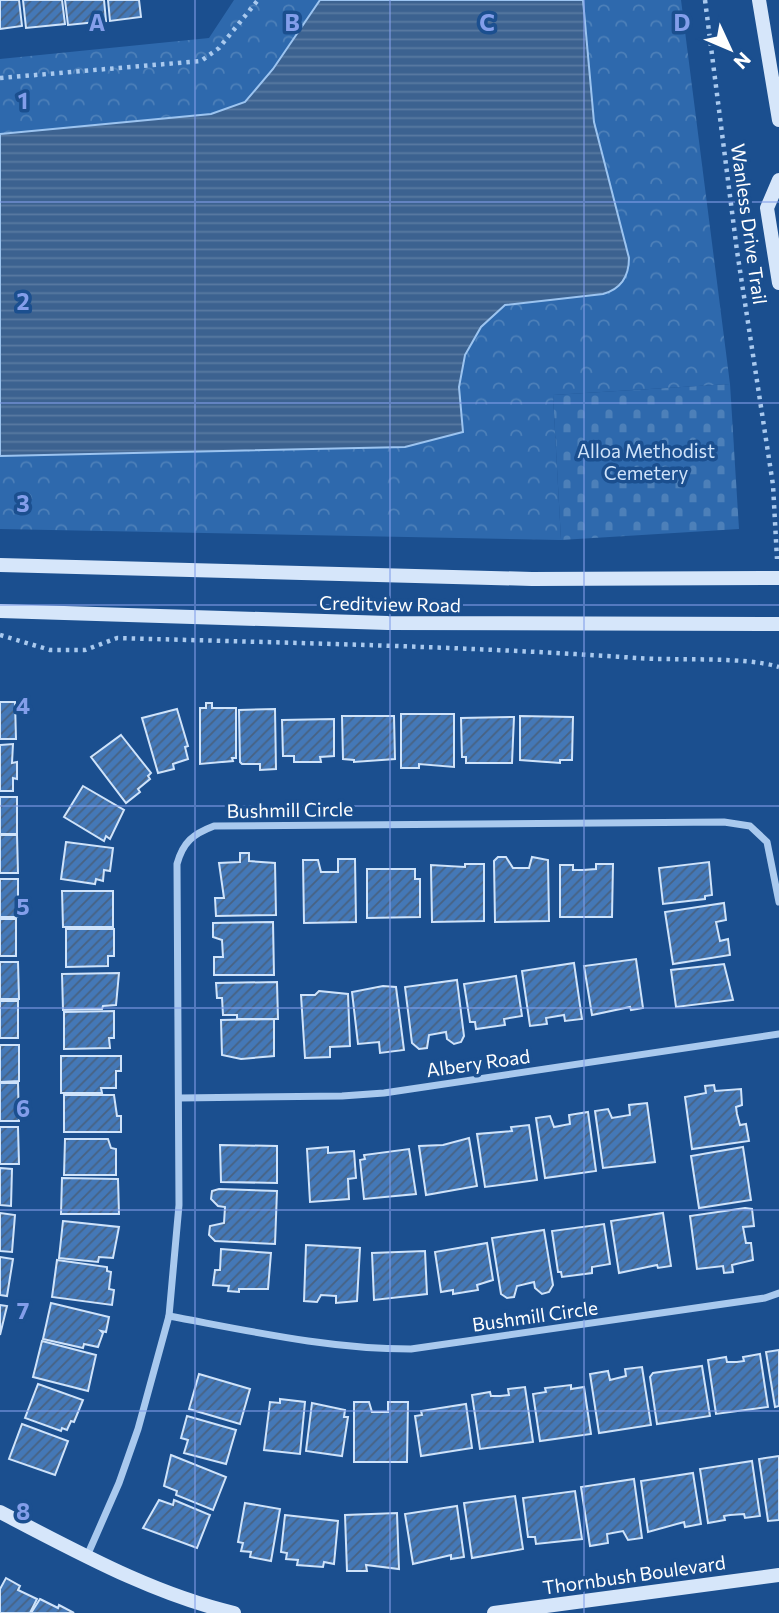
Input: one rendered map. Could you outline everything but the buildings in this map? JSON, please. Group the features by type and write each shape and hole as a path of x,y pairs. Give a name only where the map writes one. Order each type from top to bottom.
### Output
{"main road":[{"path":"759,0 779,120"},
{"path":"779,180 767,208 779,283"},
{"name":"Creditview Road","path":"0,565 532,579 778,572"},
{"name":"Creditview Road","path":"0,611 388,624 779,624"},
{"path":"0,1511 160,1591 234,1613"},
{"name":"Thornbush Boulevard","path":"494,1613 779,1575"}],"street":[{"name":"Bushmill Circle","path":"87,1556 119,1483 159,1360 169,1316 179,1205 177,864 182,846 196,833 214,826 724,822 750,826 767,842 779,902"},
{"name":"Albery Road","path":"180,1098 384,1093 779,1034"},
{"name":"Bushmill Circle","path":"169,1316 305,1341 370,1349 411,1349 751,1300 779,1293"}],"path":[{"path":"0,78 201,61 219,48 258,0"},
{"name":"Wanless Drive Trail","path":"705,0 737,251 773,485 778,572"},
{"path":"0,635 50,650 85,650 117,638 497,649 685,662 763,662 779,667"}],"green space":[{"path":"234,0 681,0 730,384 553,395 561,540 0,529 0,59 209,38"},
{"name":"Alloa Methodist Cemetery","path":"730,384 739,529 561,540 553,395"}],"shaded area":[{"path":"320,0 583,0 594,122 629,258 623,281 615,289 603,294 505,305 481,327 465,355 459,387 463,432 405,447 0,456 0,134 211,114 245,102 273,69"}]}
